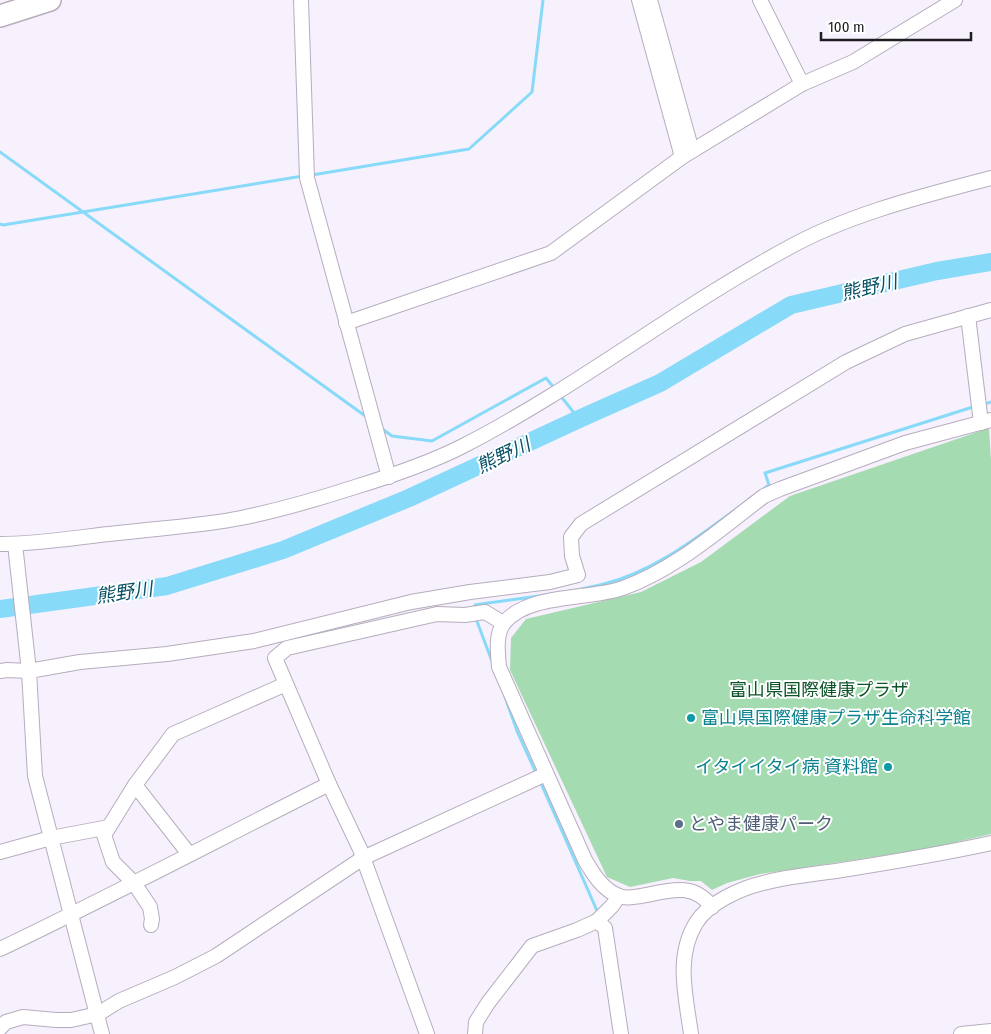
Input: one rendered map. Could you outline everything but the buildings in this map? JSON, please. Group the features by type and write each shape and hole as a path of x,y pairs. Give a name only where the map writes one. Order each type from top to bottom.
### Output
{"highway":[{"path":"2,10 50,0"}],"street":[{"path":"301,0 306,178 389,477"},
{"path":"639,0 687,154"},
{"path":"650,0 687,154"},
{"path":"760,0 802,84"},
{"path":"346,323 551,252 687,154 802,84 853,62 956,0"},
{"path":"0,544 16,551 239,518 310,501 389,477 459,448 505,424 612,358 674,315 789,247 887,207 991,178"},
{"path":"0,671 28,664 80,662 168,654 254,641 411,602 550,582 578,576 572,556 571,537 582,524 846,362 905,334 991,310"},
{"path":"712,907 701,894 686,889 628,898 619,896 603,886 589,866 546,774 500,667 497,643 503,624 516,613 533,604 622,588 667,567 764,496 780,489 905,444 986,422 968,316"},
{"path":"16,551 28,664 35,776 102,1034"},
{"path":"427,1034 363,858 275,658 287,648 437,614 465,615 485,612 503,624"},
{"path":"151,925 150,906 134,883 113,862 104,835 135,785 173,734 286,684"},
{"path":"0,1028 6,1022 23,1017 71,1020 98,1014 119,1000 175,977 216,956 363,858 546,774"},
{"path":"0,949 72,915 329,784"},
{"path":"135,785 189,854"},
{"path":"0,852 51,838 109,828"},
{"path":"691,1034 683,973 687,943 697,922 712,907 732,894 763,883 928,856 991,843"},
{"path":"475,1034 476,1022 488,1003 532,946 597,921 619,896"},
{"path":"597,921 605,928 621,1034"},
{"path":"961,1034 991,1031"}],"green space":[{"name":"富山県国際健康プラザ","path":"989,428 991,460 991,834 927,849 760,874 727,883 712,890 701,881 673,878 630,887 607,877 510,670 511,638 526,619 641,592 701,562 790,496"}],"waterway":[{"path":"312,175 469,149 532,92 543,0"},
{"path":"0,152 368,418"},
{"path":"0,224 303,176"},
{"name":"熊野川","path":"0,609 167,586 283,550 409,498 660,383 791,305 937,271 991,262"},
{"path":"381,428 392,436 432,441 546,378 555,389"},
{"path":"559,394 579,419"},
{"path":"982,405 991,402"},
{"path":"761,491 769,485 765,473 976,406"},
{"path":"473,611 475,605 572,591 604,584 641,571 710,529 742,505"},
{"path":"475,616 493,664"},
{"path":"503,691 517,731 536,773"},
{"path":"540,781 598,913"}],"place":[{"name":"富山県国際健康プラザ生命科学館","path":"691,718"},
{"name":"イタイイタイ病 資料館","path":"888,767"},
{"name":"とやま健康パーク","path":"679,824"}]}
